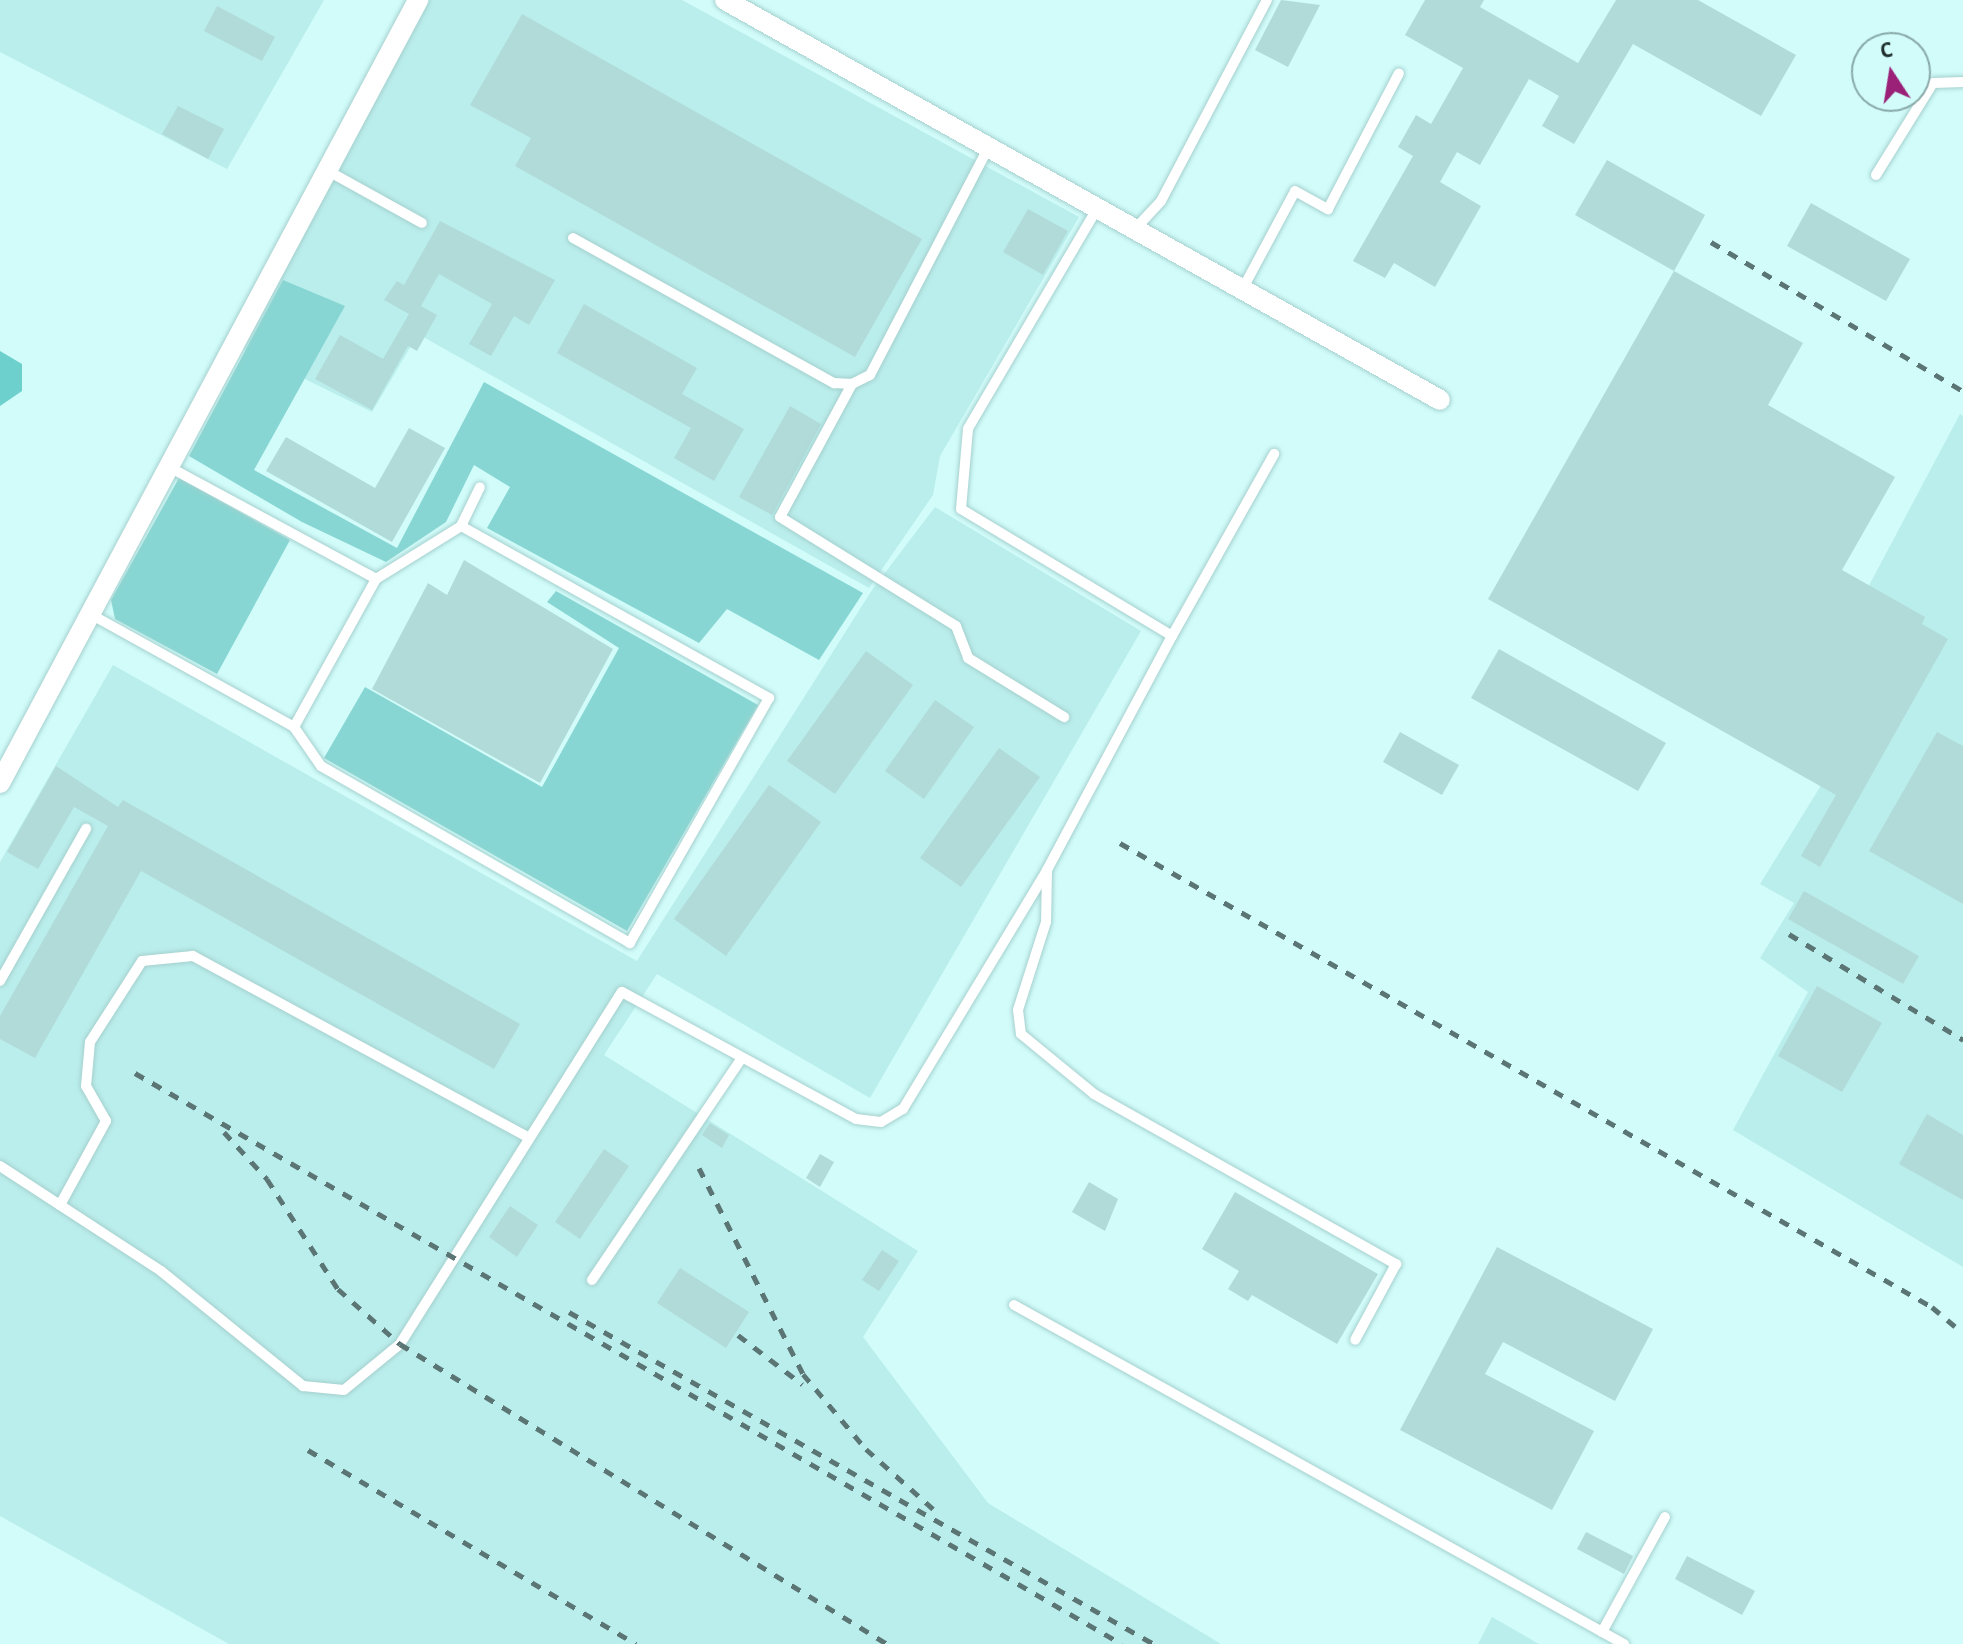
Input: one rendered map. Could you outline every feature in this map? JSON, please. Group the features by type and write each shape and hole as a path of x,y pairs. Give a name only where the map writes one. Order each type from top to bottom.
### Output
{"street":[{"path":"0,783 330,172 418,0"},
{"path":"725,0 987,150 1098,207 1440,400"}],"lane":[{"path":"1136,228 1161,201 1267,0"},
{"path":"1242,290 1295,191 1328,209 1399,73"},
{"path":"1876,175 1933,83 1963,82"},
{"path":"573,238 834,383 852,384 870,375 987,150"},
{"path":"330,172 422,223"},
{"path":"1098,207 968,429 961,509 1172,636"},
{"path":"852,384 780,517 956,626 968,658 1064,717"},
{"path":"0,1166 161,1271 303,1386 344,1390 400,1344 622,992 856,1119 881,1122 903,1109 1047,870 1274,454"},
{"path":"171,468 376,579"},
{"path":"294,727 376,579 461,526 480,487"},
{"path":"92,615 294,727 321,766 630,943 769,698 461,526"},
{"path":"0,981 86,829"},
{"path":"1047,870 1046,922 1018,1010 1021,1034 1094,1094 1396,1264 1355,1340"},
{"path":"60,1205 106,1121 86,1086 90,1042 142,961 193,956 529,1138"},
{"path":"592,1280 742,1058"},
{"path":"1014,1305 1624,1644"},
{"path":"1602,1632 1665,1517"}],"shaded area":[{"path":"0,0 324,0 227,169 0,52"},
{"path":"430,0 682,0 1079,217 940,456 933,495 869,588 418,334 372,412 242,348"},
{"path":"283,280 345,306 254,470 397,548 484,382 863,593 819,660 727,609 699,643 487,528 510,487 474,465 446,522 386,562 302,522 189,456"},
{"path":"0,351 22,364 22,391 0,406"},
{"path":"1960,414 1963,416 1963,1267 1733,1130 1808,992 1760,958 1794,903 1760,884 1919,627 1865,593"},
{"path":"179,478 290,540 217,674 115,619 111,600"},
{"path":"935,507 1141,631 870,1098 657,974 604,1055 918,1251 863,1337 988,1503 1221,1644 229,1644 0,1516 0,862 113,665 637,961 872,590"},
{"path":"556,591 758,705 627,931 324,758 365,687 542,787 619,648 547,602"},
{"path":"1492,1617 1539,1644 1478,1644"}],"building":[{"path":"1281,0 1320,5 1288,67 1255,50"},
{"path":"1425,0 1484,0 1480,7 1578,63 1616,0 1698,0 1796,55 1761,116 1633,44 1574,144 1542,126 1559,96 1529,79 1480,165 1457,152 1440,182 1481,206 1435,287 1394,263 1385,278 1353,261 1413,156 1398,147 1416,115 1431,124 1463,68 1405,35"},
{"path":"217,6 275,37 262,61 204,31"},
{"path":"522,14 922,239 855,357 515,166 531,138 470,105"},
{"path":"178,106 224,129 208,159 162,134"},
{"path":"1607,160 1705,215 1674,271 1575,215"},
{"path":"1811,203 1910,259 1886,301 1787,246"},
{"path":"1028,209 1068,231 1043,275 1003,252"},
{"path":"440,221 555,280 529,325 514,316 491,356 469,344 492,304 439,274 421,306 437,315 417,351 408,346 372,410 315,379 340,335 383,359 409,314 384,300 397,281 404,285"},
{"path":"1674,271 1803,343 1768,405 1895,477 1842,570 1925,617 1922,624 1948,639 1820,867 1801,856 1836,795 1488,599"},
{"path":"584,304 697,368 682,394 744,429 714,481 674,458 691,428 557,353"},
{"path":"790,406 821,424 772,515 739,497"},
{"path":"409,428 445,448 392,542 266,471 286,437 375,488"},
{"path":"464,560 613,649 540,783 372,689 428,583 447,595"},
{"path":"1499,649 1666,743 1638,791 1471,698"},
{"path":"866,651 913,685 835,794 787,761"},
{"path":"935,700 974,727 924,799 885,771"},
{"path":"1400,732 1459,765 1442,795 1383,762"},
{"path":"1937,732 1963,746 1963,904 1869,851"},
{"path":"999,748 1040,777 961,887 920,858"},
{"path":"56,766 118,807 123,800 520,1024 494,1069 141,871 35,1058 0,1039 0,1016 108,826 74,807 38,869 7,852"},
{"path":"769,785 821,822 726,956 674,919"},
{"path":"1804,891 1919,956 1903,984 1788,919"},
{"path":"1817,986 1882,1023 1842,1092 1778,1056"},
{"path":"1927,1114 1963,1135 1963,1200 1899,1164"},
{"path":"710,1123 729,1135 722,1148 702,1135"},
{"path":"604,1149 629,1166 580,1239 555,1222"},
{"path":"820,1154 834,1162 820,1187 806,1178"},
{"path":"1089,1182 1118,1199 1105,1231 1072,1212"},
{"path":"1235,1192 1378,1274 1337,1344 1252,1295 1248,1301 1228,1289 1239,1271 1202,1249"},
{"path":"510,1206 538,1225 517,1257 489,1237"},
{"path":"1497,1247 1653,1329 1615,1401 1503,1342 1485,1374 1594,1431 1552,1510 1400,1430"},
{"path":"882,1250 899,1261 879,1291 862,1280"},
{"path":"680,1268 749,1312 726,1348 657,1303"},
{"path":"1586,1532 1633,1556 1624,1574 1577,1549"},
{"path":"1687,1556 1755,1591 1742,1615 1675,1579"}],"railway":[{"path":"1711,242 1963,391"},
{"path":"1120,843 1932,1307 1963,1333"},
{"path":"1789,934 1963,1040"},
{"path":"135,1073 1122,1644"},
{"path":"224,1132 267,1179 338,1289 400,1344 887,1644"},
{"path":"699,1168 803,1374 866,1449 933,1509"},
{"path":"569,1312 1154,1644"},
{"path":"738,1335 802,1384"},
{"path":"308,1450 636,1644"}]}
